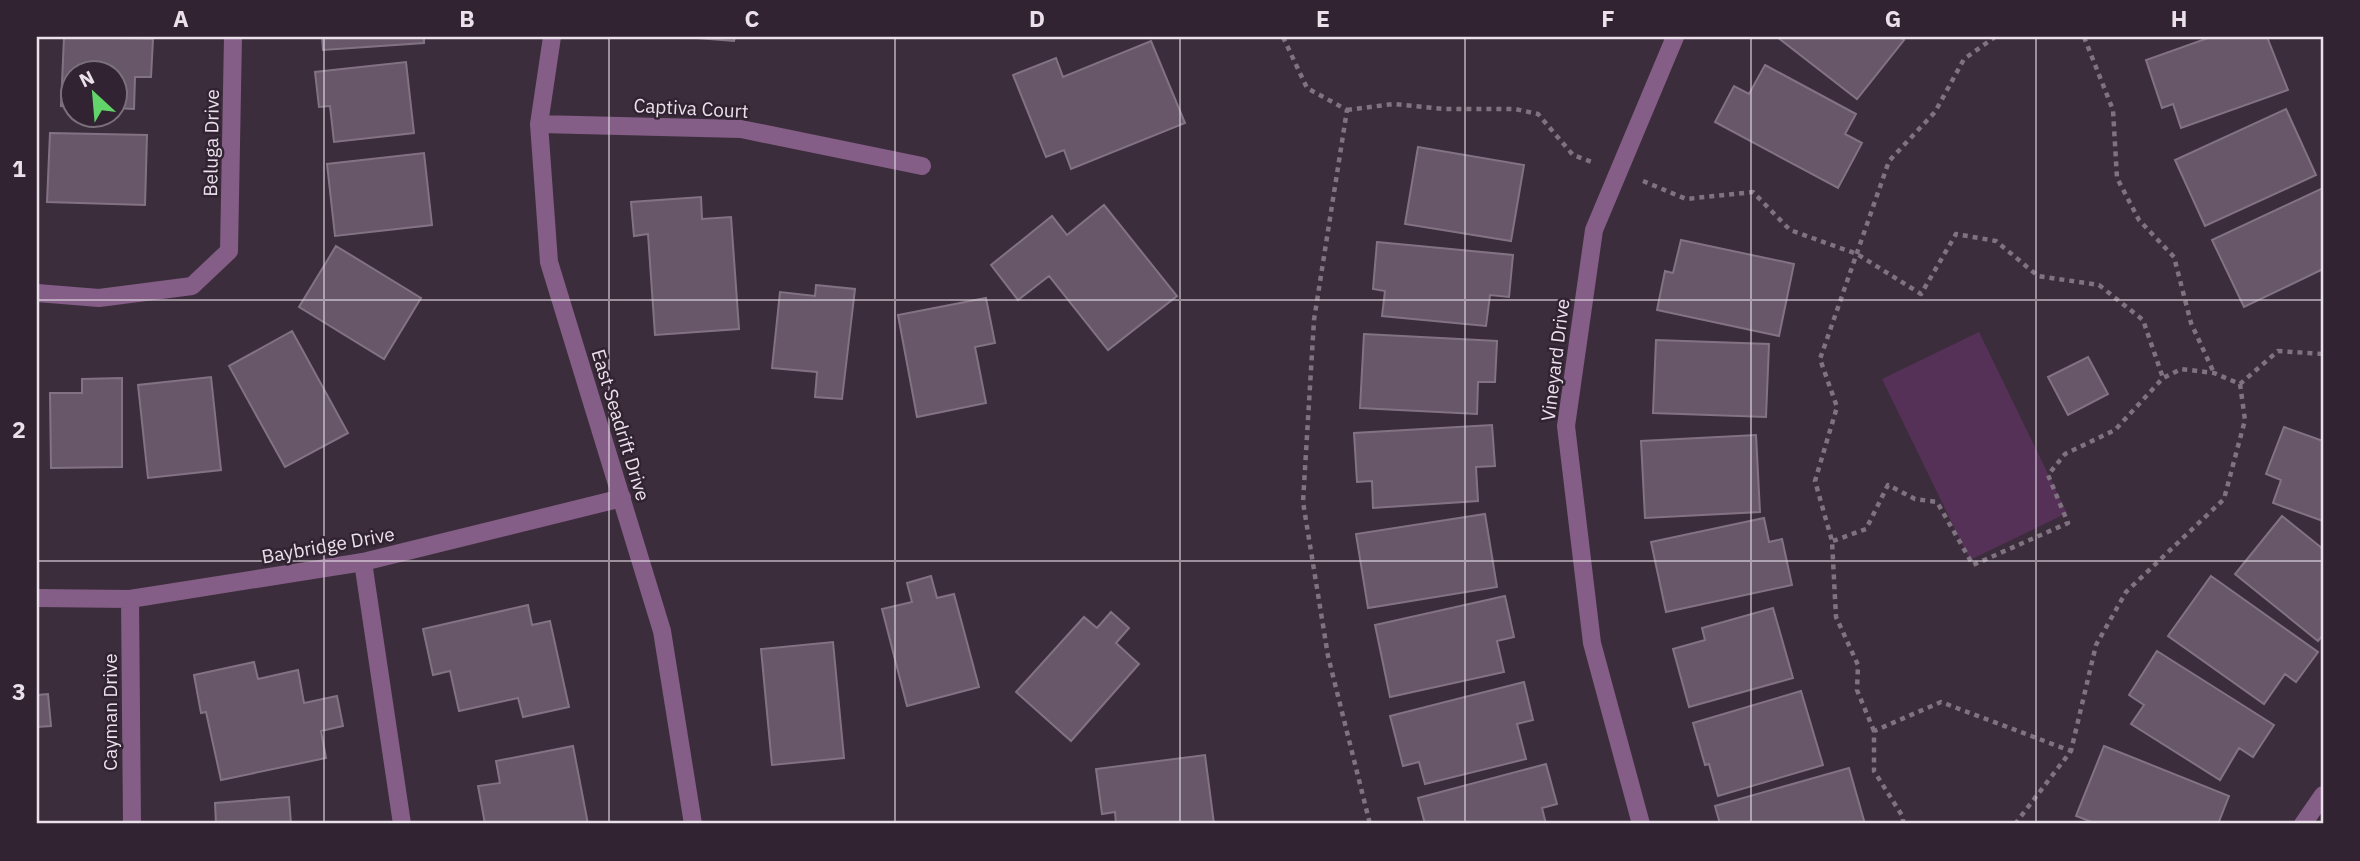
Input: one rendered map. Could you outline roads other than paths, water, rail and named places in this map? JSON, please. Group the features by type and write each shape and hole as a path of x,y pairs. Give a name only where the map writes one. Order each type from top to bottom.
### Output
{"street":[{"name":"Beluga Drive","path":"37,293 99,298 192,286 229,251 233,37"},
{"name":"East Seadrift Drive","path":"552,37 539,124 549,262 662,631 693,824"},
{"name":"Vineyard Drive","path":"1641,824 1591,643 1566,426 1594,230 1675,37"},
{"name":"Captiva Court","path":"539,124 741,129 922,166"},
{"name":"Baybridge Drive","path":"37,598 130,599 363,562 622,498"},
{"path":"363,562 402,824"},
{"name":"Cayman Drive","path":"130,599 132,824"},
{"path":"2303,824 2323,795"}]}
